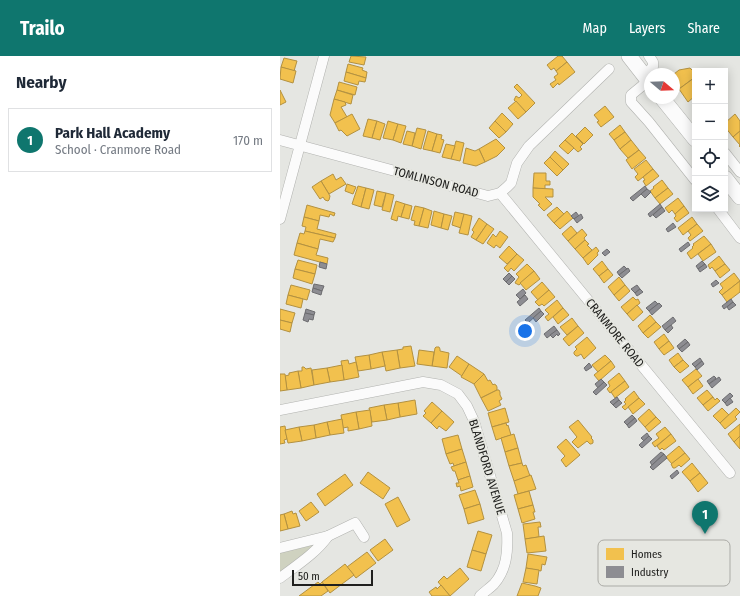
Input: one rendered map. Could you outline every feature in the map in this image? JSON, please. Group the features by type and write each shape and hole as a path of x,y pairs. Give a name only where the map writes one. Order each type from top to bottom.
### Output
{"main road":[{"path":"629,56 644,75"},
{"path":"667,104 692,135"},
{"path":"728,182 740,197"}],"street":[{"path":"280,219 324,56"},
{"path":"649,56 653,62 653,68"},
{"path":"500,193 511,183 517,163 529,146 609,69"},
{"path":"644,84 631,96 631,102 649,122 692,176"},
{"name":"TOMLINSON ROAD","path":"280,140 488,196 500,193"},
{"path":"728,157 740,172"},
{"name":"CRANMORE ROAD","path":"500,193 730,473"},
{"path":"720,212 740,238"},
{"name":"BLANDFORD AVENUE","path":"280,410 423,382 441,385 458,394 474,421 507,533 508,547 502,573 494,584 480,596"},
{"path":"280,548 328,536 355,523 364,538"},
{"path":"280,578 323,544 328,536"}],"green space":[{"path":"318,543 280,573 280,551"}],"building: Homes":[{"path":"351,56 366,57 364,65 349,62"},
{"path":"558,56 562,56 567,62 556,71 554,68 551,70 547,65"},
{"path":"284,58 297,61 294,71 281,67"},
{"path":"567,62 575,72 553,88 550,84 556,80 554,77 558,74 556,71"},
{"path":"348,64 363,68 362,70 367,72 366,78 346,72"},
{"path":"281,67 296,71 293,83 280,79"},
{"path":"690,68 692,70 692,79 680,88 680,70"},
{"path":"346,72 366,78 365,82 359,81 358,85 344,81"},
{"path":"692,79 692,99 688,102 680,90 680,88"},
{"path":"339,82 357,87 355,95 337,90"},
{"path":"517,84 535,103 526,112 514,100 516,96 519,98 522,95 514,87"},
{"path":"280,90 286,102 280,105"},
{"path":"337,90 353,95 351,104 334,99"},
{"path":"334,99 345,102 346,105 341,107 347,117 335,123 330,115"},
{"path":"516,101 526,112 518,119 508,108"},
{"path":"605,106 614,117 601,127 597,122 599,121 594,115"},
{"path":"502,113 513,124 506,132 495,121"},
{"path":"352,114 360,129 347,136 341,130 339,131 335,123"},
{"path":"735,114 740,121 740,131 733,137 728,131 728,120"},
{"path":"368,119 377,121 372,138 363,136"},
{"path":"377,121 385,124 380,140 372,138"},
{"path":"388,121 398,124 393,140 383,138"},
{"path":"495,121 506,132 499,138 489,128"},
{"path":"398,124 406,126 401,143 393,140"},
{"path":"620,125 625,132 614,140 609,134"},
{"path":"585,127 593,135 584,144 576,136"},
{"path":"417,128 426,130 421,149 412,146"},
{"path":"407,131 415,133 412,146 403,144"},
{"path":"428,131 437,134 432,151 423,149"},
{"path":"740,131 740,145 733,137"},
{"path":"625,132 631,140 620,149 614,140"},
{"path":"572,133 583,144 580,147 582,149 578,152 565,140"},
{"path":"437,134 442,135 441,139 444,140 440,153 432,151"},
{"path":"496,139 505,148 497,156 485,162 479,149"},
{"path":"565,140 574,148 568,154 559,146"},
{"path":"631,140 639,150 628,158 620,149"},
{"path":"456,141 464,143 460,161 451,159"},
{"path":"446,144 455,146 451,159 442,157"},
{"path":"466,148 475,151 479,149 485,162 476,166 463,163"},
{"path":"639,150 646,158 632,169 626,160"},
{"path":"555,151 569,164 563,170 550,157"},
{"path":"550,157 563,170 557,176 544,163"},
{"path":"646,160 653,169 638,181 635,177 638,174 634,169"},
{"path":"653,169 659,176 646,186 643,181 645,180 643,177"},
{"path":"534,173 546,173 546,181 550,181 550,185 545,185 545,189 533,188"},
{"path":"333,174 336,180 341,177 346,184 329,194 321,181"},
{"path":"662,180 668,188 655,198 650,191"},
{"path":"321,181 330,196 328,201 323,197 320,199 312,187"},
{"path":"347,184 356,187 353,194 345,191"},
{"path":"358,186 366,188 361,207 352,204"},
{"path":"366,188 374,190 369,209 361,207"},
{"path":"533,188 553,189 553,197 545,197 552,204 544,211 533,197"},
{"path":"668,188 673,194 660,204 655,198"},
{"path":"377,191 386,193 382,207 374,205"},
{"path":"386,193 394,195 390,212 382,210"},
{"path":"678,198 684,206 675,214 672,210 669,213 665,208"},
{"path":"396,201 405,204 401,217 398,216 397,221 391,219"},
{"path":"405,204 412,206 409,219 401,217"},
{"path":"307,205 335,213 334,216 330,214 329,217 320,215 319,221 304,217"},
{"path":"415,206 424,208 419,226 414,225 415,221 411,220"},
{"path":"684,206 689,213 677,222 674,218 676,216 675,214"},
{"path":"557,207 564,214 554,223 547,215"},
{"path":"424,208 432,211 428,228 419,226"},
{"path":"434,211 444,214 441,228 431,225"},
{"path":"567,211 573,218 560,229 554,223"},
{"path":"455,212 464,214 461,228 452,225"},
{"path":"444,214 452,216 448,230 441,228"},
{"path":"464,214 472,216 468,235 459,233"},
{"path":"304,217 319,221 317,229 336,234 335,238 305,231 306,227 302,226"},
{"path":"692,217 697,224 683,235 678,228"},
{"path":"479,218 487,224 476,240 471,237 474,232 472,230"},
{"path":"487,224 494,229 483,244 476,240"},
{"path":"697,224 703,231 690,241 688,238 691,235 688,231"},
{"path":"571,226 577,233 568,241 562,234"},
{"path":"582,229 587,235 584,238 585,240 575,249 568,241"},
{"path":"305,231 335,238 333,242 320,239 318,249 297,243 300,233 304,234"},
{"path":"500,231 508,237 500,248 496,245 494,248 487,243 493,234 496,237"},
{"path":"704,236 711,244 691,259 687,253 693,248 693,244"},
{"path":"585,240 589,244 587,245 592,250 583,258 575,249"},
{"path":"297,243 318,249 316,255 328,258 327,264 294,255"},
{"path":"711,244 716,252 703,261 698,254"},
{"path":"509,246 517,254 507,264 499,257"},
{"path":"596,247 599,251 597,253 598,255 588,265 583,258"},
{"path":"517,254 524,260 514,271 511,268 508,272 504,268"},
{"path":"719,256 725,264 715,271 712,267 710,269 708,265"},
{"path":"298,260 317,265 315,274 295,269"},
{"path":"602,261 608,269 599,276 593,269"},
{"path":"527,264 534,271 519,285 515,283 519,277 516,274"},
{"path":"725,264 730,270 720,278 715,271"},
{"path":"295,269 315,274 312,284 293,278"},
{"path":"608,269 613,275 604,283 599,276"},
{"path":"534,271 540,279 526,290 520,283"},
{"path":"734,273 740,281 722,295 719,292 723,288 720,284"},
{"path":"619,277 625,285 614,295 608,287"},
{"path":"740,281 740,292 727,302 722,295"},
{"path":"542,282 549,290 538,300 531,292"},
{"path":"291,285 310,290 307,300 288,295"},
{"path":"625,285 630,291 619,301 614,295"},
{"path":"549,290 555,297 544,306 542,304 539,306 535,302"},
{"path":"288,295 303,299 301,308 286,304"},
{"path":"633,297 636,300 638,299 640,303 627,314 621,307"},
{"path":"557,300 563,308 548,321 545,317 549,314 545,310"},
{"path":"637,305 643,312 633,321 627,314"},
{"path":"563,308 569,315 558,324 553,317"},
{"path":"280,309 295,313 292,323 280,320"},
{"path":"650,315 656,322 643,333 638,326"},
{"path":"572,318 578,326 567,335 560,327"},
{"path":"280,320 292,323 290,332 280,329"},
{"path":"656,322 661,327 648,338 643,333"},
{"path":"578,326 584,333 569,346 563,339"},
{"path":"664,334 669,341 659,349 654,342"},
{"path":"587,337 596,348 584,359 581,354 576,356 574,352 577,349 575,347"},
{"path":"669,341 674,348 664,355 659,349"},
{"path":"411,346 415,366 400,368 397,350 403,349 403,347"},
{"path":"436,347 439,347 440,351 449,353 447,368 432,366"},
{"path":"397,350 400,368 386,371 382,352"},
{"path":"419,350 434,352 432,366 417,364"},
{"path":"382,352 385,366 371,369 369,355"},
{"path":"678,353 683,360 674,367 669,360"},
{"path":"369,355 371,369 358,371 355,357"},
{"path":"605,355 611,361 598,372 592,365"},
{"path":"457,356 469,364 462,376 449,367"},
{"path":"348,360 349,364 356,362 359,377 344,380 341,361"},
{"path":"683,360 689,366 680,373 674,367"},
{"path":"611,361 615,367 599,381 594,375"},
{"path":"469,364 484,374 474,384 461,377"},
{"path":"342,365 344,380 330,382 327,368"},
{"path":"302,367 306,369 311,368 314,385 301,388 298,371 302,371"},
{"path":"327,368 330,382 314,385 312,370"},
{"path":"696,369 702,376 688,387 682,380"},
{"path":"298,371 301,388 287,390 285,376 289,375 289,373"},
{"path":"619,373 625,381 610,393 607,389 610,386 608,382"},
{"path":"280,374 285,374 287,390 280,391"},
{"path":"484,374 488,381 490,380 493,385 496,385 497,390 481,398 474,384"},
{"path":"698,379 703,386 693,394 688,387"},
{"path":"625,381 629,387 615,398 611,392"},
{"path":"499,390 502,399 499,401 501,405 488,411 481,398"},
{"path":"707,390 713,397 703,405 697,398"},
{"path":"634,391 639,398 625,410 622,407 626,404 624,402 626,400 625,399"},
{"path":"713,397 715,400 717,398 720,401 708,411 703,405"},
{"path":"639,398 645,404 633,414 628,407"},
{"path":"415,400 417,414 400,417 398,403"},
{"path":"432,402 442,411 431,423 423,416 426,413 424,411"},
{"path":"398,403 400,417 387,420 384,405"},
{"path":"384,405 387,420 372,422 369,408"},
{"path":"505,408 509,422 492,427 488,413"},
{"path":"722,408 729,415 720,423 713,416"},
{"path":"736,408 740,412 735,417 737,419 725,429 720,423"},
{"path":"649,409 656,417 645,427 638,419"},
{"path":"370,410 372,426 359,429 356,412"},
{"path":"442,411 454,422 446,431 439,426 437,429 431,423"},
{"path":"356,412 359,429 348,431 348,427 343,428 341,415"},
{"path":"656,417 661,422 649,432 645,427"},
{"path":"342,419 344,433 330,435 327,422"},
{"path":"578,420 592,437 593,443 590,444 587,441 578,448 572,442 577,437 569,427"},
{"path":"327,422 330,435 316,438 314,425"},
{"path":"506,423 511,435 496,440 492,427"},
{"path":"740,424 740,436 734,442 728,434"},
{"path":"314,425 316,438 302,441 299,427"},
{"path":"285,426 287,439 284,440 285,443 280,444 280,427"},
{"path":"299,427 302,441 288,443 285,430"},
{"path":"665,427 671,434 655,447 652,443 659,438 656,434"},
{"path":"514,434 518,448 505,452 501,438"},
{"path":"671,434 676,441 664,450 662,448 660,450 657,446"},
{"path":"458,435 462,449 446,454 442,439"},
{"path":"740,436 740,449 734,442"},
{"path":"566,439 580,455 566,467 561,460 565,456 557,447"},
{"path":"679,446 685,453 672,464 666,457"},
{"path":"518,448 522,463 509,466 505,452"},
{"path":"462,449 466,462 454,466 453,463 450,464 446,454"},
{"path":"685,453 690,459 681,467 679,465 673,468 671,464"},
{"path":"466,462 470,476 458,480 455,471 453,471 451,467"},
{"path":"522,463 523,466 526,465 530,476 514,481 509,466"},
{"path":"692,463 700,473 690,481 682,472"},
{"path":"368,472 390,488 383,499 360,483"},
{"path":"700,473 708,483 698,492 690,481"},
{"path":"345,474 353,485 325,506 317,494"},
{"path":"531,475 536,489 518,494 514,481"},
{"path":"470,476 473,487 461,491 460,486 457,487 456,483 459,483 458,480"},
{"path":"475,490 480,504 464,509 459,495"},
{"path":"529,491 533,505 518,509 514,495"},
{"path":"398,497 410,520 397,527 385,504"},
{"path":"311,502 319,512 306,521 299,511"},
{"path":"480,504 484,519 468,524 464,509"},
{"path":"533,505 535,519 522,523 518,509"},
{"path":"292,511 293,514 296,513 300,526 288,529 284,514"},
{"path":"284,514 288,529 280,531 280,515"},
{"path":"540,522 541,527 538,527 539,537 525,539 523,524"},
{"path":"478,531 492,535 486,554 472,550"},
{"path":"544,536 546,551 527,553 525,539"},
{"path":"385,539 393,550 378,561 370,550"},
{"path":"472,550 486,554 481,571 467,567"},
{"path":"367,552 376,563 356,578 347,567"},
{"path":"528,554 547,557 545,565 542,564 541,571 526,568"},
{"path":"345,564 354,575 330,593 322,582"},
{"path":"460,568 469,579 450,596 438,582 444,576 447,579"},
{"path":"526,568 539,570 537,584 523,582"},
{"path":"318,582 320,584 322,582 328,591 321,596 299,596"},
{"path":"522,583 541,588 538,596 517,596"},
{"path":"441,585 450,596 432,596 429,592 436,587 437,589"}],"building: Industry":[{"path":"645,186 647,189 633,201 630,198"},
{"path":"647,189 651,192 645,198 641,194"},
{"path":"660,204 662,207 650,217 648,214"},
{"path":"662,207 665,211 656,218 653,215"},
{"path":"576,212 579,216 574,219 571,216"},
{"path":"581,214 583,218 577,223 574,219"},
{"path":"673,223 676,227 668,232 666,229"},
{"path":"688,242 690,245 681,252 679,249"},
{"path":"607,249 610,252 605,256 602,253"},
{"path":"702,261 705,264 698,269 696,266"},
{"path":"320,262 327,264 326,269 319,267"},
{"path":"705,264 707,267 700,272 698,269"},
{"path":"624,266 627,269 619,275 617,272"},
{"path":"628,268 630,271 622,278 619,275"},
{"path":"509,273 512,276 506,282 503,279"},
{"path":"512,276 515,279 509,285 506,282"},
{"path":"716,280 719,283 713,287 711,284"},
{"path":"314,284 324,286 322,291 313,288"},
{"path":"637,285 640,289 635,293 631,289"},
{"path":"313,288 322,291 321,295 312,292"},
{"path":"523,289 526,293 520,299 516,295"},
{"path":"640,289 643,292 637,296 635,293"},
{"path":"525,295 528,299 520,306 517,302"},
{"path":"731,299 733,302 724,309 722,306"},
{"path":"655,301 658,304 649,311 646,308"},
{"path":"733,302 736,305 729,310 727,307"},
{"path":"659,303 662,306 652,315 649,311"},
{"path":"539,308 541,311 528,323 525,320"},
{"path":"306,309 315,312 314,315 305,313"},
{"path":"541,311 544,314 536,322 533,318"},
{"path":"305,313 314,315 313,320 309,319 308,322 303,320"},
{"path":"673,317 676,321 665,330 662,326"},
{"path":"671,325 673,328 668,333 665,330"},
{"path":"554,326 557,330 547,338 544,334"},
{"path":"557,330 560,334 558,336 557,334 553,338 550,335"},
{"path":"685,339 688,342 679,349 677,346"},
{"path":"688,342 690,345 682,352 679,349"},
{"path":"700,358 702,361 695,367 692,364"},
{"path":"702,361 704,364 697,370 695,367"},
{"path":"589,363 592,367 586,371 584,368"},
{"path":"714,376 716,378 709,384 707,381"},
{"path":"719,377 721,380 712,388 709,384"},
{"path":"601,379 604,382 598,388 595,384"},
{"path":"604,382 607,385 596,395 593,392"},
{"path":"730,393 733,396 725,403 722,400"},
{"path":"617,397 619,400 613,405 610,402"},
{"path":"730,398 733,402 727,406 725,403"},
{"path":"619,400 622,403 616,408 613,405"},
{"path":"632,415 635,418 627,425 624,422"},
{"path":"635,418 637,421 629,428 627,425"},
{"path":"647,433 649,436 644,441 641,438"},
{"path":"649,436 652,439 642,448 639,445"},
{"path":"661,452 664,454 652,465 650,462"},
{"path":"664,454 667,458 653,470 650,467"},
{"path":"677,470 679,473 672,479 670,476"}],"place":[{"name":"Park Hall Academy","path":"705,534"}]}
